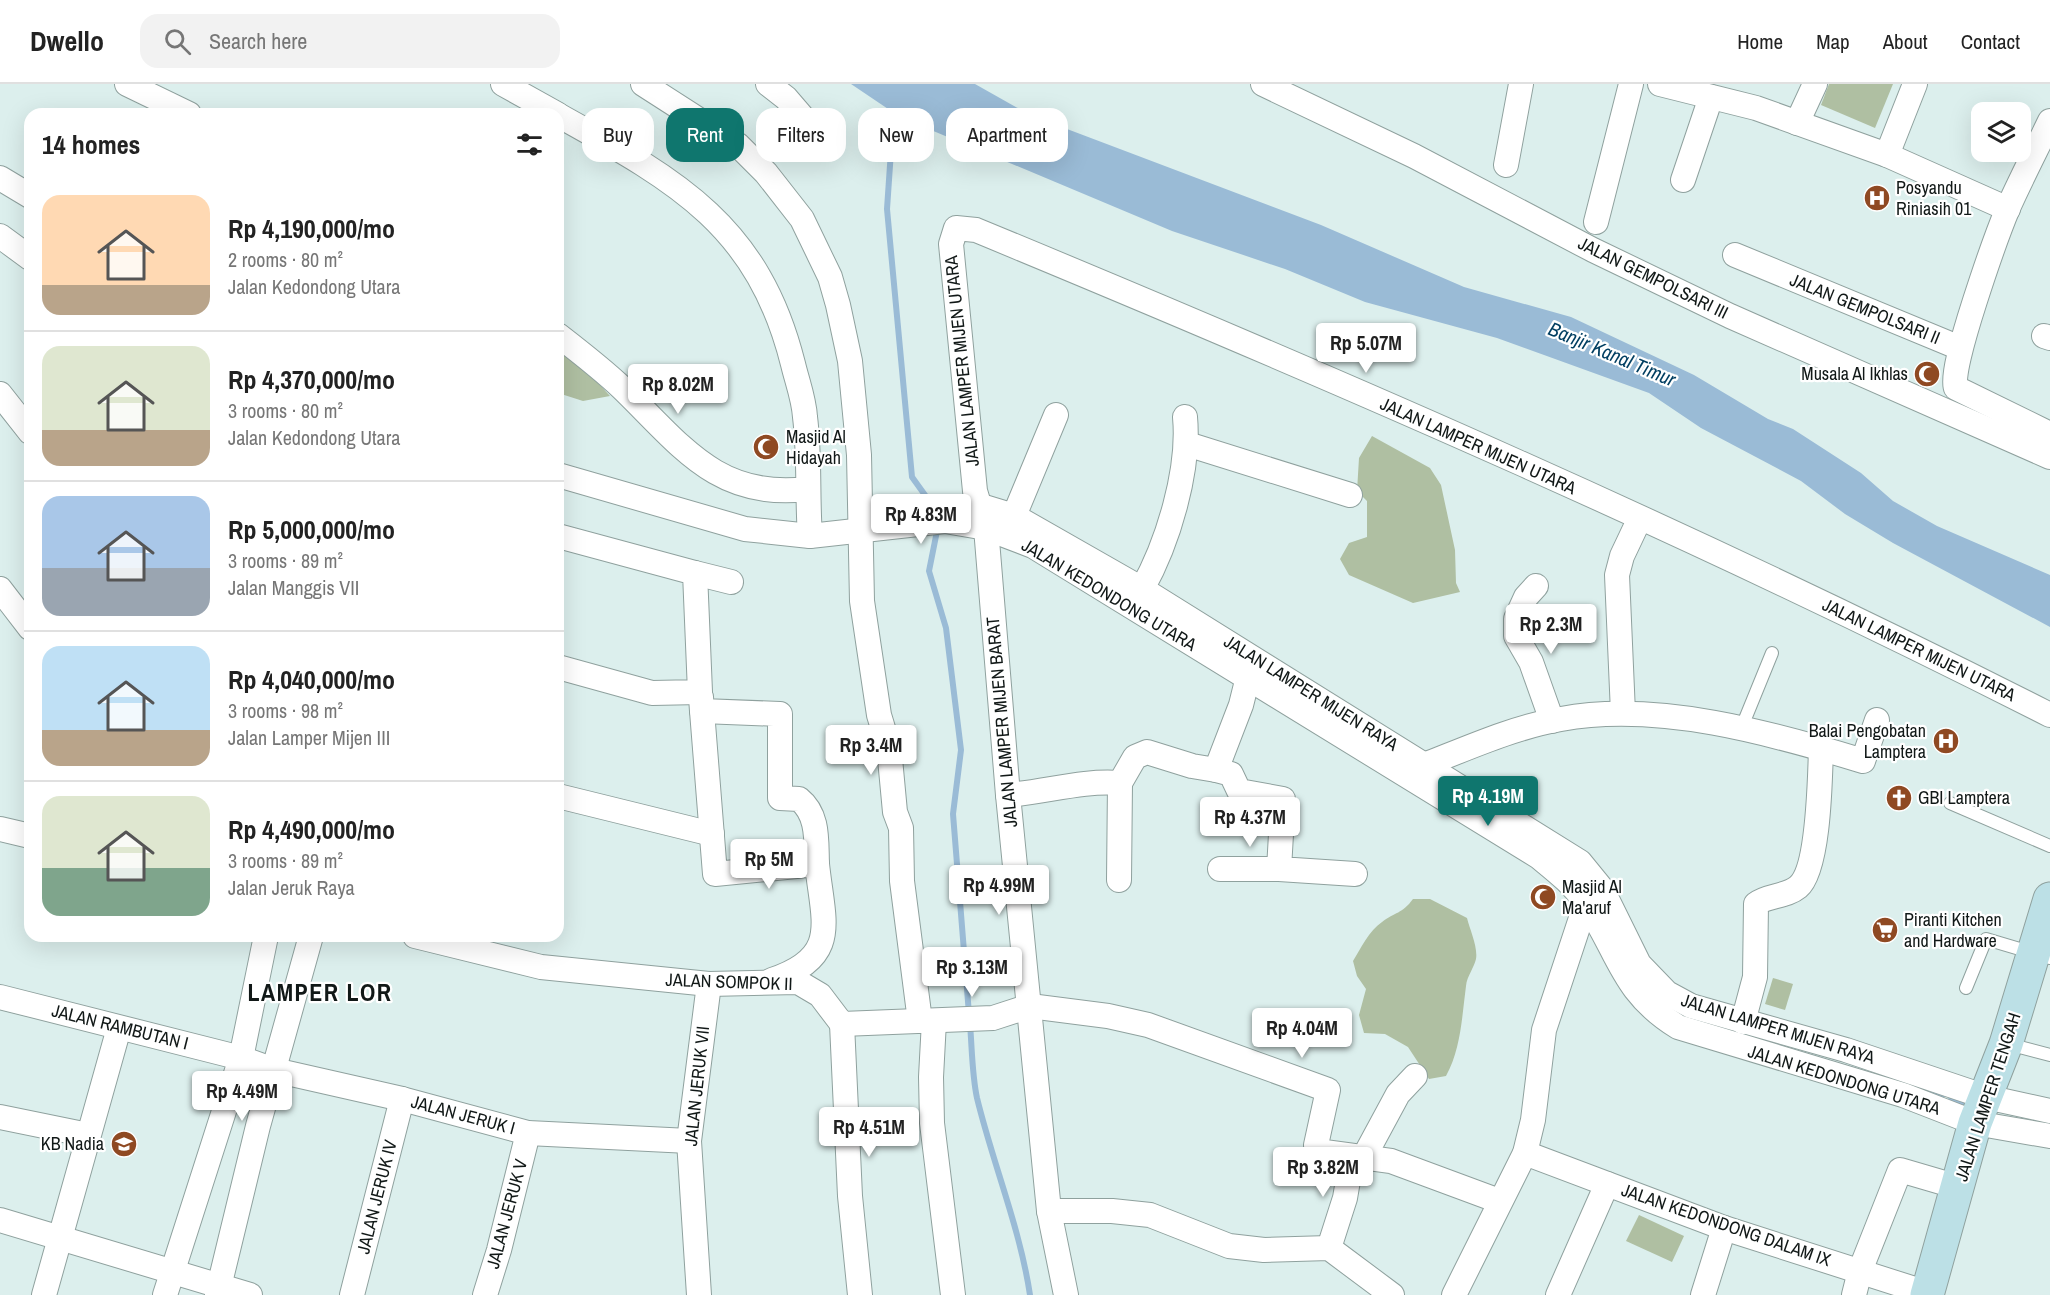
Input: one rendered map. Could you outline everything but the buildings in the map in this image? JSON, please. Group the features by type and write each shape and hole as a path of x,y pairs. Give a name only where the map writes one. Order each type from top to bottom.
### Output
{"main road":[{"name":"JALAN LAMPER TENGAH","path":"1927,1294 1981,1109 2042,955 2048,915"}],"street":[{"path":"127,84 177,108"},
{"path":"503,84 546,108"},
{"path":"643,84 738,145 766,173 806,226 830,277 848,352 860,455 862,601 879,715 889,748 896,812 901,828 902,881 936,1020 931,1077 932,1123 953,1295"},
{"path":"768,84 794,108"},
{"name":"JALAN GEMPOLSARI III","path":"1263,84 1414,156 1593,250 1730,316 2050,457"},
{"path":"1506,165 1521,84"},
{"path":"1596,222 1631,84"},
{"path":"1660,84 1756,108 1887,155 2008,209"},
{"path":"1797,123 1815,84"},
{"path":"1887,155 1915,84"},
{"path":"1683,180 1711,97"},
{"path":"564,118 652,167 696,200 729,233 759,277 783,325 805,416 810,536"},
{"path":"1960,348 2008,209 2050,121"},
{"path":"0,178 24,192"},
{"name":"JALAN LAMPER MIJEN UTARA","path":"983,517 975,491 951,244 954,231 960,227 976,230 1146,300 1640,518 1926,652 2050,715"},
{"path":"2,239 24,254"},
{"name":"JALAN GEMPOLSARI II","path":"1735,255 1960,348 1953,381 1956,388 2050,434"},
{"path":"564,340 621,387 682,450 704,466 731,481 755,488 783,492 807,489"},
{"path":"0,394 24,424"},
{"path":"1014,516 1056,415"},
{"path":"1142,589 1156,564 1178,489 1187,444 1185,417"},
{"path":"1187,444 1350,495"},
{"path":"564,477 745,529 810,536 947,521 960,509 983,517"},
{"name":"JALAN LAMPER MIJEN RAYA","path":"983,517 1014,516 1142,589 1427,764 1493,818 1572,870"},
{"name":"JALAN KEDONDONG UTARA","path":"983,517 1248,677 1493,818"},
{"name":"JALAN LAMPER MIJEN BARAT","path":"983,517 1049,1211 1066,1295"},
{"path":"1623,713 1617,575 1622,556 1640,518"},
{"path":"564,538 731,582"},
{"path":"695,573 698,699 714,872 717,874 817,864"},
{"path":"1536,586 1526,597 1516,619 1516,636 1531,662 1552,721"},
{"path":"0,589 24,620"},
{"path":"564,669 651,693 780,714 780,798 799,799 807,808 815,825 823,924 819,952 806,963 770,981"},
{"path":"1216,770 1241,705 1248,677"},
{"path":"1427,764 1476,744 1552,721 1623,713 1741,729 1821,748 1863,761 1877,720"},
{"path":"1743,1022 1755,977 1756,904 1791,892 1800,886 1809,870 1818,811 1821,748"},
{"path":"1119,880 1120,783 1135,757 1147,752 1192,766 1232,774 1239,791 1283,799 1279,868"},
{"path":"1008,795 1059,789 1072,783 1120,783"},
{"path":"564,797 712,834"},
{"path":"0,829 24,835"},
{"path":"1220,868 1279,868 1355,874"},
{"name":"JALAN KEDONDONG UTARA","path":"1572,870 1593,896 1618,966 1636,992 1656,1014 1678,1027 1714,1027 1903,1095 1981,1109"},
{"path":"1454,1295 1525,1153 1533,1120 1544,1030 1593,896"},
{"path":"168,1284 241,1058 265,942"},
{"path":"218,1291 309,942"},
{"name":"JALAN SOMPOK II","path":"439,942 541,967 709,984 798,982 820,995 842,1024"},
{"name":"JALAN JERUK VII","path":"699,1295 689,1141 709,984"},
{"name":"JALAN RAMBUTAN I","path":"0,996 241,1058"},
{"path":"860,1295 850,1196 842,1024 993,1018 1030,1006 1108,1016 1148,1025 1325,1089 1329,1094 1316,1145 1317,1151 1391,1161 1499,1201"},
{"name":"JALAN LAMPER MIJEN RAYA","path":"1714,1027 1743,1022 1867,1057 1981,1109"},
{"path":"44,1295 119,1028"},
{"name":"JALAN JERUK I","path":"241,1058 274,1070 402,1099 528,1133 689,1141"},
{"path":"1329,1248 1358,1157 1398,1094 1415,1076"},
{"name":"JALAN JERUK IV","path":"352,1295 402,1099"},
{"path":"1981,1109 2050,1111"},
{"path":"1981,1109 2050,1136"},
{"path":"0,1117 88,1135"},
{"name":"JALAN JERUK V","path":"484,1295 499,1250 528,1133"},
{"name":"JALAN KEDONDONG DALAM IX","path":"1525,1153 1724,1228 1927,1294"},
{"path":"1854,1295 1860,1271 1900,1170 1958,1187"},
{"path":"1558,1295 1607,1184"},
{"path":"1049,1211 1112,1211 1150,1215 1229,1246 1264,1250 1329,1248 1392,1295"},
{"path":"0,1220 58,1239 168,1284 250,1295"},
{"path":"1703,1295 1724,1228"}],"lane":[{"path":"1741,729 1772,653"},
{"path":"1950,803 2050,846"},
{"path":"1966,988 1986,939 2042,955"},
{"path":"2006,1044 2050,1055"}],"green space":[{"path":"1829,84 1893,84 1875,128 1821,105"},
{"path":"564,350 569,351 610,396 583,401 564,395"},
{"path":"1372,436 1430,468 1441,485 1455,550 1456,583 1460,592 1413,603 1349,575 1340,559 1349,543 1367,537 1367,501 1357,491 1359,458"},
{"path":"1413,899 1430,899 1467,918 1476,954 1467,982 1460,1032 1451,1066 1446,1076 1429,1079 1408,1047 1385,1034 1364,1033 1359,1015 1366,989 1357,976 1353,961 1373,930 1405,908"},
{"path":"1773,978 1793,984 1785,1010 1765,1004"},
{"path":"1639,1215 1684,1236 1672,1262 1626,1241"}],"water":[{"path":"851,84 975,84 1018,108 946,108 946,136 934,131 934,108 887,108"},
{"name":"Banjir Kanal Timur","path":"1068,129 1321,225 1464,287 1571,317 1694,375 1768,419 1793,429 1861,473 1893,501 1937,526 2050,575 2050,627 1893,543 1845,514 1801,481 1701,428 1649,393 1497,338 1365,302 1285,269 1172,231 1007,162 1068,162"}],"waterway":[{"path":"894,107 887,209 912,477 940,516"},
{"path":"938,526 929,571 946,628 961,750 953,814 969,1014"},
{"path":"970,1024 977,1098 1020,1245 1030,1295"},
{"path":"1902,1083 1942,1095"},
{"path":"1951,1097 1972,1107"}],"place":[{"name":"Posyandu Riniasih 01","path":"1877,198"},
{"name":"Musala Al Ikhlas","path":"1927,374"},
{"name":"Masjid Al Hidayah","path":"766,447"},
{"name":"Balai Pengobatan Lamptera","path":"1946,741"},
{"name":"GBI Lamptera","path":"1899,798"},
{"name":"Masjid Al Ma'aruf","path":"1543,897"},
{"name":"Piranti Kitchen and Hardware","path":"1885,930"},
{"name":"KB Nadia","path":"124,1144"}],"district":[{"name":"LAMPER LOR","path":"320,993"}]}
